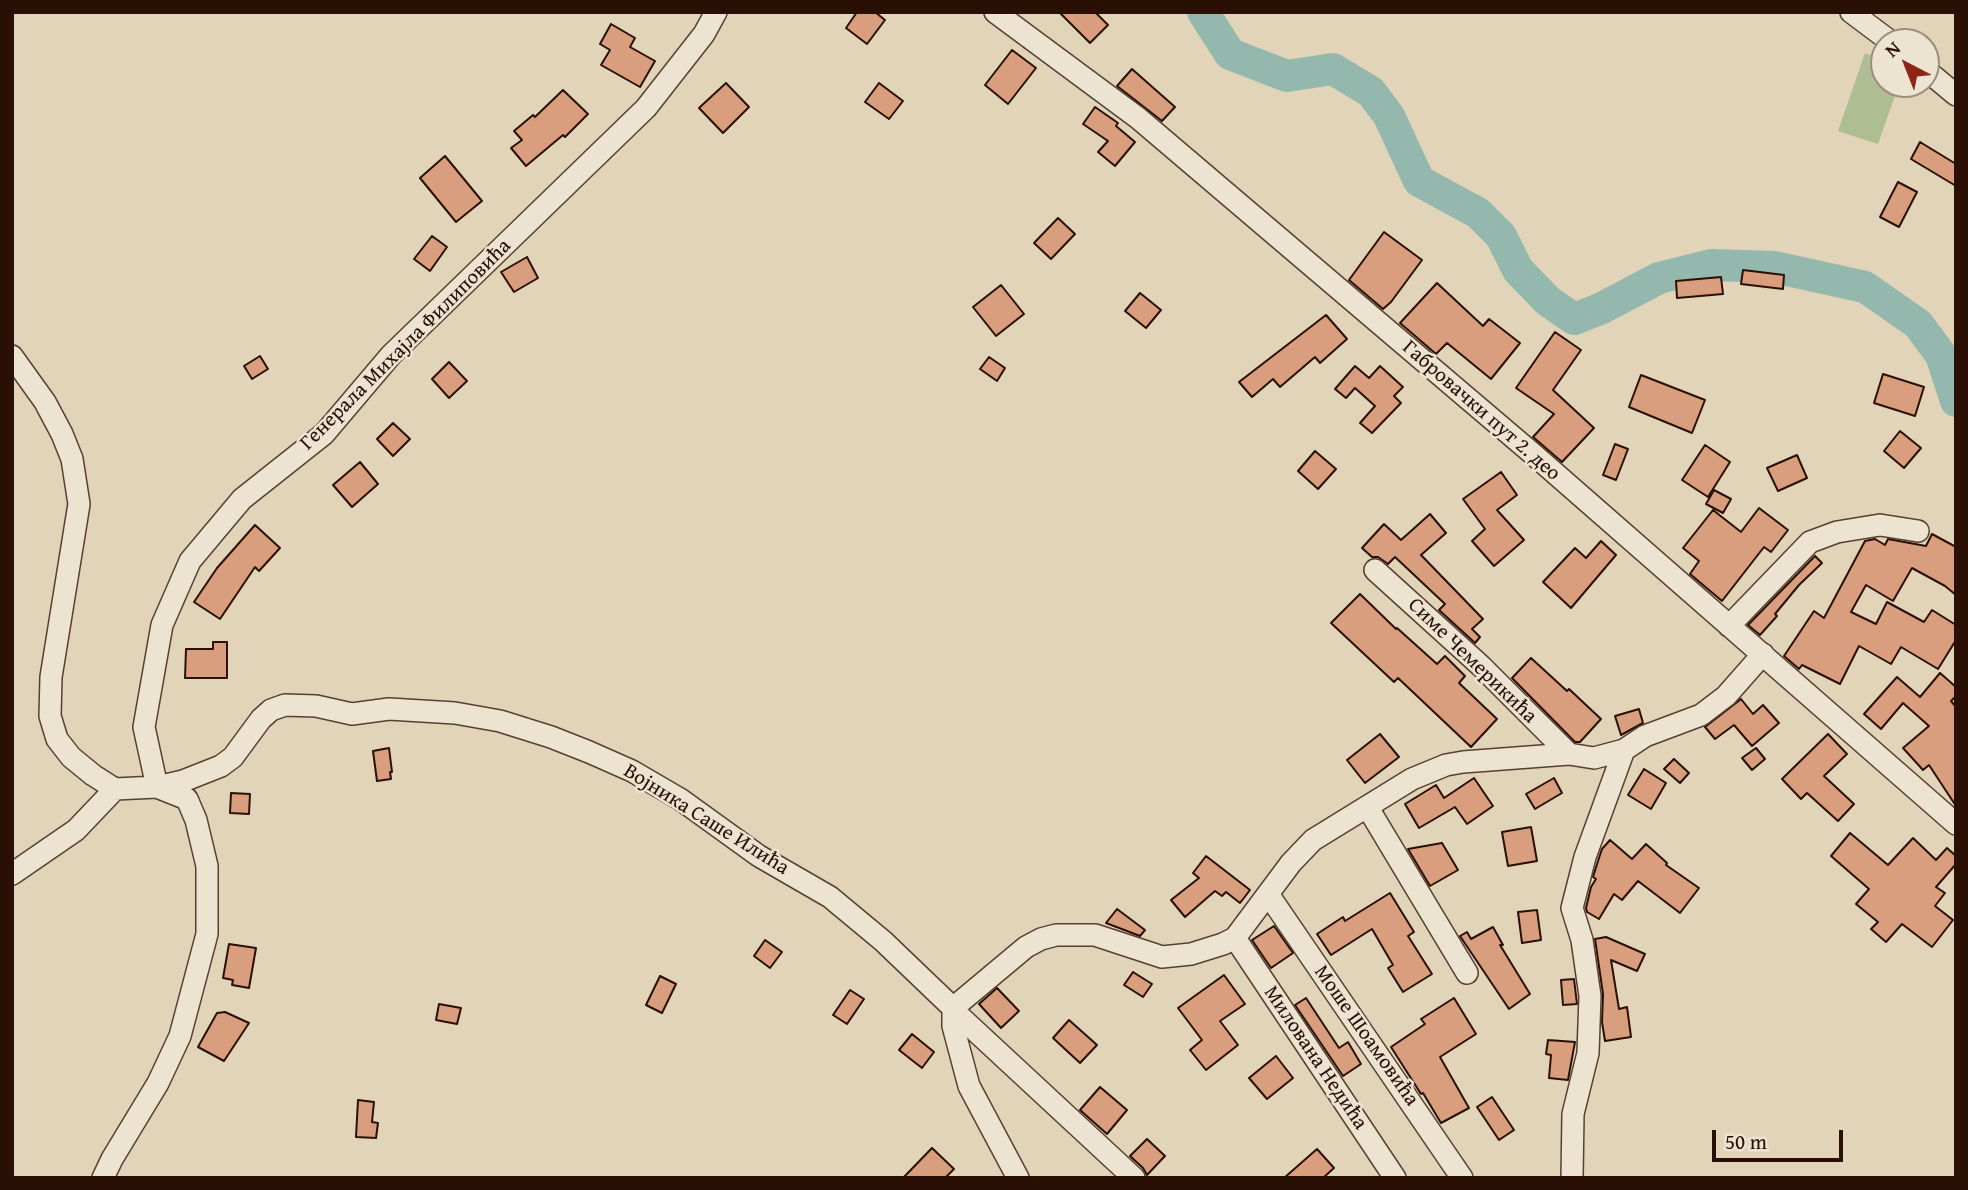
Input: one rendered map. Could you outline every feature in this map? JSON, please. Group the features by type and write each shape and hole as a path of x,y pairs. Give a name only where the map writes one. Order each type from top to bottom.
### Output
{"street":[{"name":"Генерала Михајла Филиповића","path":"157,787 144,727 162,625 190,561 242,499 324,434 391,355 646,108 705,34 716,12"},
{"name":"Габровачки пут 2. део","path":"995,12 1138,118 1533,454 1956,824"},
{"path":"1851,12 1872,28"},
{"path":"1940,82 1956,95"},
{"path":"12,356 45,402 62,434 72,459 79,504 51,677 50,716 57,739 71,757 115,789 76,830 12,874"},
{"path":"1729,626 1810,542 1836,532 1880,525 1918,531"},
{"name":"Симе Чемерикића","path":"1375,570 1480,666 1569,754"},
{"path":"1018,1178 969,1086 954,1015 1026,947 1056,935 1095,935 1162,957 1207,951 1235,938 1291,863 1313,840 1412,779 1446,765 1569,754 1594,758 1624,750 1645,736 1701,715 1726,696 1763,654"},
{"name":"Војника Саше Илића","path":"115,789 157,787 183,781 220,766 233,757 261,719 271,710 285,705 316,706 352,714 389,709 455,713 500,721 551,737 632,771 680,799 759,856 830,897 883,941 954,1015 1134,1178"},
{"path":"1572,1178 1573,1114 1588,1053 1590,996 1583,940 1572,908 1585,857 1624,750"},
{"path":"103,1178 158,1083 180,1036 207,934 207,866 196,820 187,799 157,787"},
{"path":"1368,808 1467,973"},
{"name":"Моше Шоамовића","path":"1268,894 1462,1178"},
{"name":"Милована Недића","path":"1235,938 1395,1178"}],"green space":[{"path":"1865,53 1870,55 1870,98 1894,98 1878,144 1838,131"}],"building":[{"path":"857,12 875,12 885,20 867,44 846,28"},
{"path":"1059,12 1095,12 1108,25 1090,43"},
{"path":"611,24 635,38 630,47 655,61 640,87 601,65 610,50 600,44"},
{"path":"1012,50 1036,68 1008,104 985,85"},
{"path":"1132,69 1175,107 1162,121 1117,86"},
{"path":"726,83 749,107 723,133 699,108"},
{"path":"879,83 903,101 889,119 865,102"},
{"path":"563,90 588,114 565,137 563,135 526,166 511,148 522,140 514,131 533,115 535,117"},
{"path":"1095,107 1118,123 1116,126 1135,142 1115,166 1098,152 1108,141 1083,124"},
{"path":"1920,142 1956,164 1956,186 1911,159"},
{"path":"445,156 482,201 456,222 420,178"},
{"path":"1898,182 1917,192 1899,227 1880,217"},
{"path":"1058,218 1075,234 1051,259 1034,243"},
{"path":"1384,232 1422,260 1383,309 1349,280"},
{"path":"432,236 447,247 430,271 414,259"},
{"path":"527,257 538,278 514,292 501,272"},
{"path":"1743,270 1784,275 1783,289 1741,284"},
{"path":"1721,277 1723,294 1677,298 1676,281"},
{"path":"1437,283 1483,326 1489,319 1520,343 1491,379 1447,343 1436,354 1400,323"},
{"path":"1001,285 1024,314 996,336 973,307"},
{"path":"1140,293 1161,310 1146,328 1125,311"},
{"path":"1326,315 1347,339 1320,363 1315,357 1280,387 1273,379 1252,397 1239,382"},
{"path":"1555,332 1581,350 1553,390 1594,428 1562,462 1533,437 1554,414 1516,388"},
{"path":"260,356 268,369 252,379 244,366"},
{"path":"989,357 1005,368 997,381 980,369"},
{"path":"449,362 467,381 449,398 432,379"},
{"path":"1355,366 1369,378 1380,366 1403,387 1394,396 1401,403 1372,433 1360,423 1375,406 1355,388 1346,398 1335,389"},
{"path":"1883,374 1924,387 1915,416 1874,403"},
{"path":"1641,375 1705,400 1692,433 1629,407"},
{"path":"393,423 410,439 393,456 377,439"},
{"path":"1900,431 1921,448 1904,468 1884,451"},
{"path":"1615,444 1628,449 1616,480 1603,475"},
{"path":"1705,445 1730,462 1708,497 1682,480"},
{"path":"1315,451 1336,469 1318,489 1298,471"},
{"path":"1797,455 1807,478 1778,491 1767,468"},
{"path":"360,462 378,484 352,507 333,485"},
{"path":"1501,472 1517,495 1497,510 1524,540 1494,566 1472,541 1485,529 1463,499"},
{"path":"1714,490 1731,499 1723,513 1706,504"},
{"path":"1759,508 1788,530 1771,552 1764,547 1722,601 1690,574 1699,561 1683,548 1713,510 1741,532"},
{"path":"1430,514 1446,533 1421,555 1483,619 1472,629 1480,637 1475,643 1439,610 1445,604 1395,557 1388,564 1378,557 1372,557 1362,548 1384,524 1401,540"},
{"path":"255,525 280,548 259,571 255,567 220,619 194,602 217,568"},
{"path":"1932,534 1956,547 1956,595 1912,568 1893,601 1866,585 1851,612 1876,624 1887,602 1924,622 1932,610 1956,625 1956,640 1938,669 1901,647 1891,664 1859,646 1840,684 1802,665 1799,669 1784,656 1814,611 1824,618 1865,541 1875,539 1885,545 1888,539 1926,546"},
{"path":"1601,541 1616,555 1571,608 1543,582 1575,548 1586,558"},
{"path":"1815,556 1822,563 1799,585 1760,635 1748,625"},
{"path":"1360,594 1437,664 1445,656 1465,676 1459,683 1497,719 1471,747 1398,678 1394,682 1331,623"},
{"path":"213,642 227,642 227,678 185,678 186,649 213,649"},
{"path":"1531,658 1601,719 1580,742 1575,742 1512,678"},
{"path":"1940,673 1956,687 1956,696 1951,701 1956,707 1956,806 1929,765 1923,770 1903,748 1929,726 1903,703 1881,729 1864,714 1897,677 1920,697"},
{"path":"1741,699 1753,714 1763,705 1779,723 1752,746 1734,725 1715,739 1705,727"},
{"path":"1639,709 1643,723 1621,735 1615,716"},
{"path":"1380,734 1399,757 1365,783 1347,760"},
{"path":"1828,734 1847,754 1824,776 1854,804 1838,821 1807,793 1801,799 1782,779"},
{"path":"389,748 391,779 377,781 373,751"},
{"path":"1756,748 1765,759 1752,770 1742,758"},
{"path":"1674,759 1689,773 1680,783 1664,769"},
{"path":"1644,769 1666,783 1651,809 1628,795"},
{"path":"1474,778 1493,806 1467,824 1455,807 1419,828 1405,804 1436,785 1444,798"},
{"path":"1554,778 1562,793 1535,809 1526,794"},
{"path":"231,793 250,794 249,814 230,813"},
{"path":"1531,827 1537,861 1508,866 1502,832"},
{"path":"1850,833 1888,865 1913,838 1936,860 1947,848 1956,856 1956,864 1936,887 1945,893 1935,906 1953,920 1932,947 1902,924 1886,942 1871,929 1878,922 1856,904 1869,889 1831,856"},
{"path":"1610,840 1632,859 1646,844 1667,863 1666,865 1699,888 1680,913 1638,881 1622,900 1614,894 1599,919 1587,912 1598,861 1602,849"},
{"path":"1442,843 1458,870 1430,886 1408,849"},
{"path":"1206,856 1250,890 1240,903 1226,892 1222,896 1215,891 1185,917 1171,900 1199,878 1193,873"},
{"path":"1390,893 1414,932 1408,936 1432,974 1403,992 1388,968 1393,965 1372,929 1331,955 1317,934 1343,917 1345,921"},
{"path":"1117,909 1145,930 1140,936 1106,923"},
{"path":"1537,910 1541,940 1522,943 1518,912"},
{"path":"1274,926 1293,953 1271,968 1252,940"},
{"path":"1493,927 1503,945 1500,945 1530,994 1509,1009 1460,936 1467,932 1471,939"},
{"path":"1606,937 1645,954 1637,971 1611,960 1619,1009 1627,1007 1631,1037 1605,1041 1602,1022 1603,994 1595,939"},
{"path":"765,940 782,952 770,968 754,956"},
{"path":"229,944 256,948 249,988 232,985 233,980 223,978"},
{"path":"1133,972 1152,984 1143,997 1124,985"},
{"path":"1224,975 1245,1004 1220,1021 1238,1045 1206,1070 1190,1050 1202,1040 1178,1008"},
{"path":"660,976 676,984 662,1013 646,1005"},
{"path":"1574,979 1577,1004 1563,1005 1561,980"},
{"path":"997,988 1019,1011 1001,1028 979,1004"},
{"path":"850,990 864,999 847,1024 833,1015"},
{"path":"1306,998 1339,1048 1348,1042 1361,1064 1343,1076 1295,1005"},
{"path":"1454,998 1476,1034 1440,1057 1469,1108 1441,1123 1391,1047 1425,1024 1421,1019"},
{"path":"439,1004 461,1008 457,1024 436,1020"},
{"path":"225,1012 249,1023 224,1061 198,1047 217,1013"},
{"path":"1069,1020 1097,1045 1080,1063 1053,1038"},
{"path":"912,1034 934,1052 922,1068 899,1050"},
{"path":"1548,1040 1575,1042 1568,1080 1549,1078 1551,1055 1546,1054"},
{"path":"1276,1056 1293,1078 1267,1099 1249,1078"},
{"path":"1100,1087 1127,1110 1107,1134 1080,1110"},
{"path":"1492,1097 1514,1130 1499,1140 1477,1107"},
{"path":"358,1100 374,1102 372,1122 378,1123 376,1138 356,1137"},
{"path":"1147,1139 1165,1156 1147,1175 1130,1156"},
{"path":"932,1148 954,1169 945,1178 903,1178"},
{"path":"1317,1149 1334,1168 1323,1178 1284,1178"}],"waterway":[{"path":"1203,12 1230,54 1287,76 1333,69 1371,92 1389,116 1419,181 1478,213 1501,236 1518,270 1548,301 1574,319 1600,309 1659,278 1711,265 1774,267 1865,287 1918,324 1941,355 1956,401"}]}
